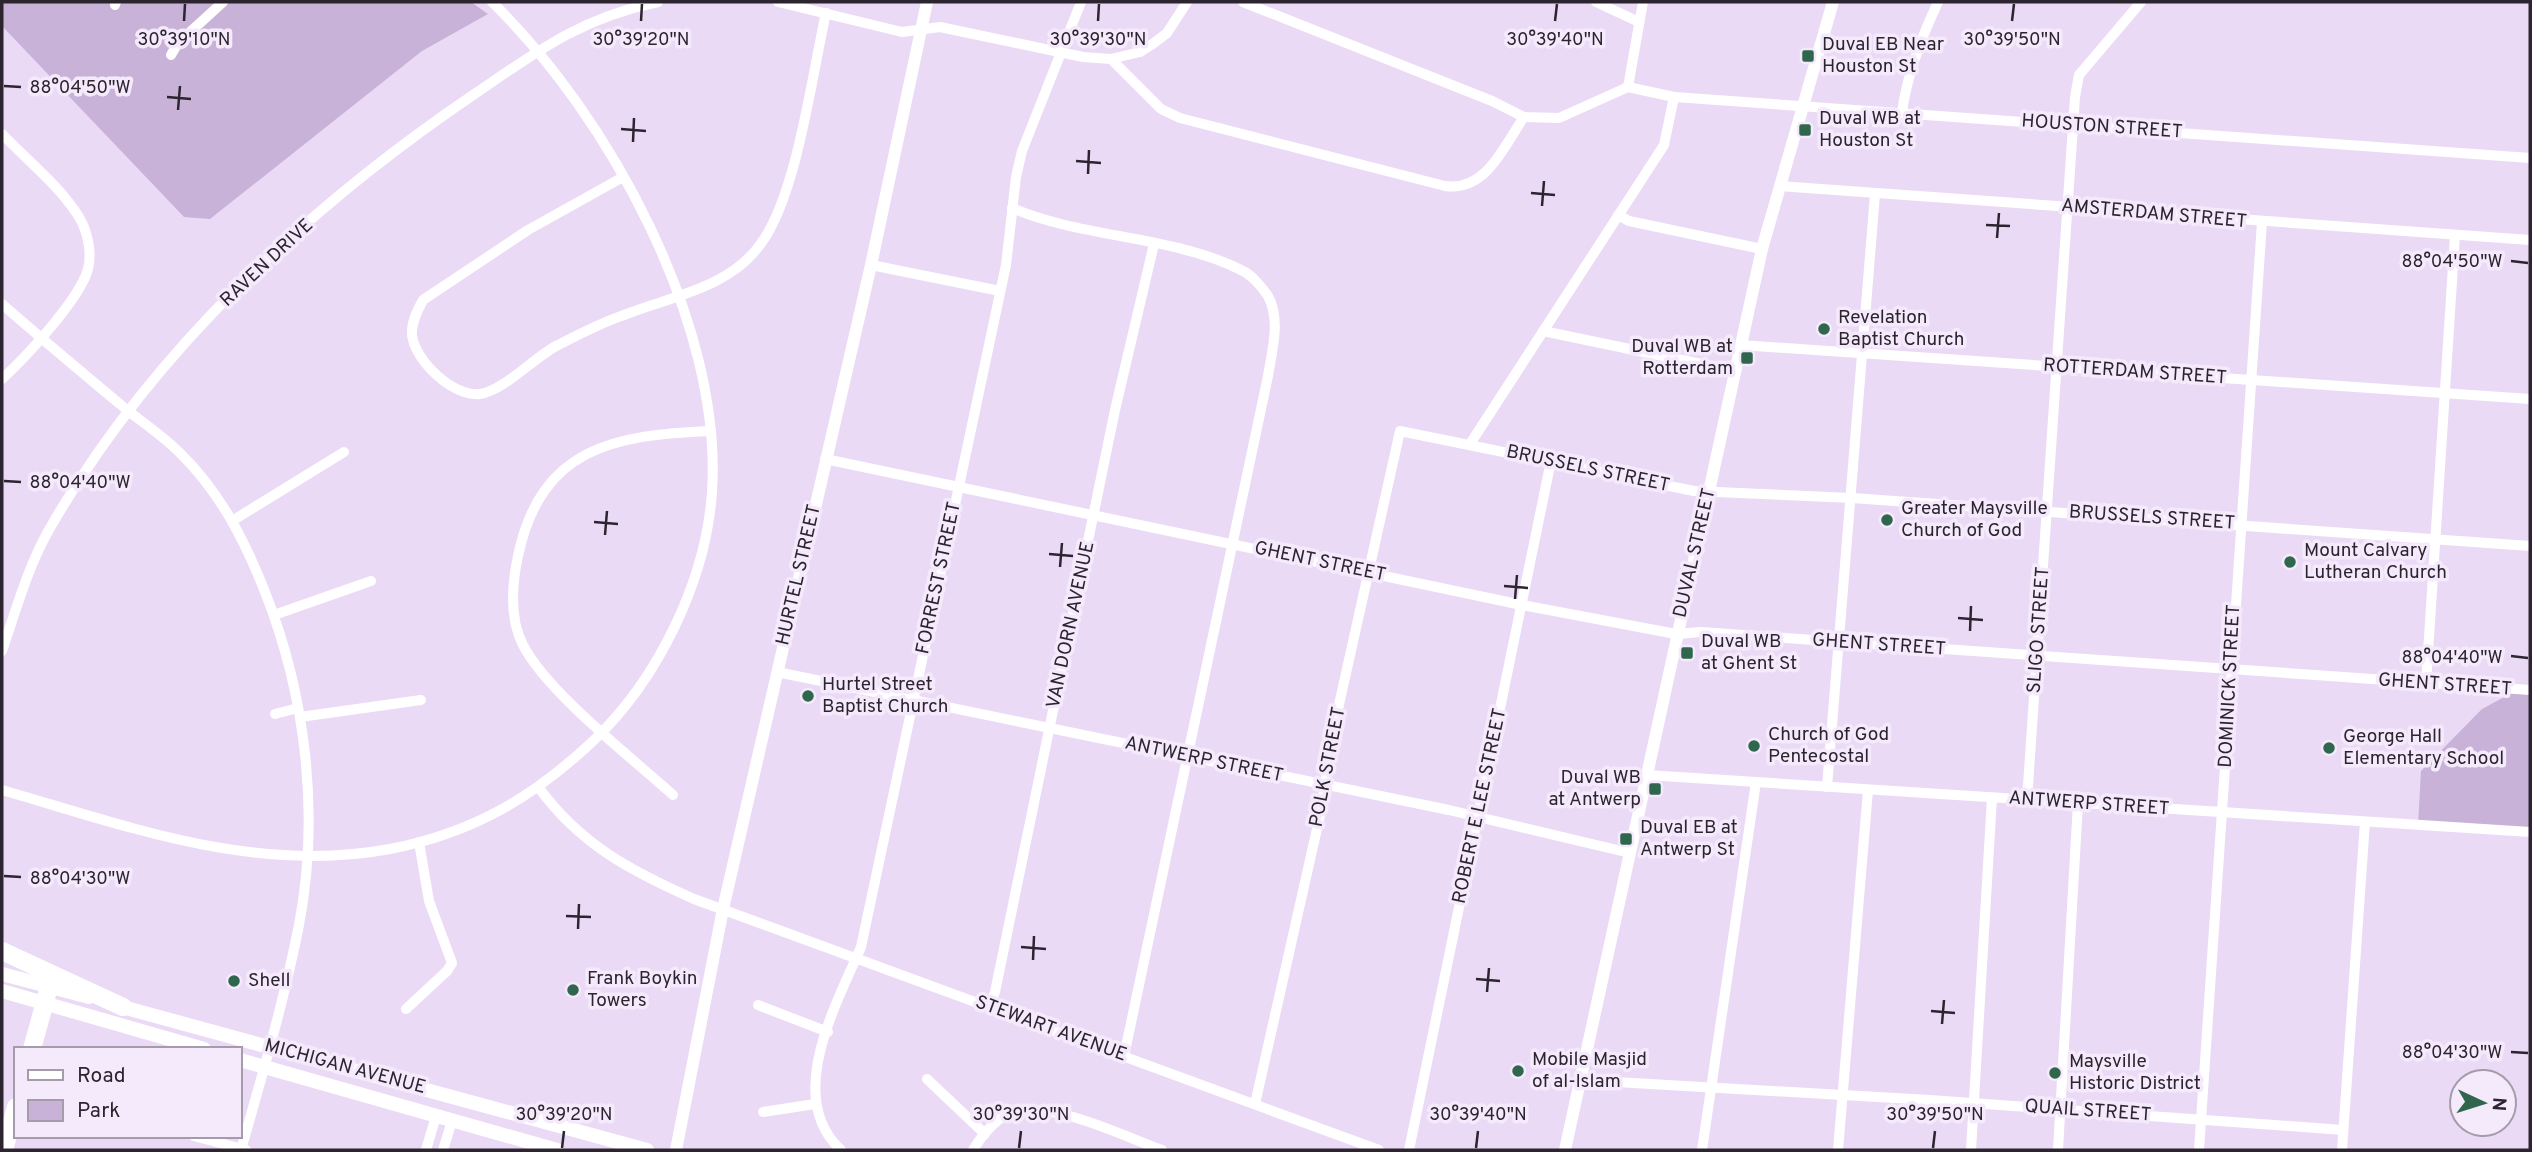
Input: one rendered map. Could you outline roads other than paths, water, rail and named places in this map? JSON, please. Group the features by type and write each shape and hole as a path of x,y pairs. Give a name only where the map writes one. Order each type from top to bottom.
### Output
{"highway":[{"path":"2,951 123,1007"},
{"path":"33,1047 47,995"},
{"path":"4,1150 14,1114"}],"main road":[{"name":"MICHIGAN AVENUE","path":"2,974 47,995 198,1047"},
{"name":"MICHIGAN AVENUE","path":"2,991 123,1007 647,1150"},
{"name":"MICHIGAN AVENUE","path":"242,1061 557,1150"}],"street":[{"path":"171,55 178,43 223,2"},
{"path":"2,790 223,850 265,856 306,857 388,849 463,830 539,788 555,777 603,731 653,671 674,628 692,580 707,527 712,493 709,409 678,296 641,207 591,121 538,51 492,2"},
{"name":"RAVEN DRIVE","path":"2,651 23,588 49,530 147,386 236,291 382,159 538,51 613,7 658,2"},
{"path":"778,2 902,32 940,27 1062,53 1111,59 1140,52 1154,43 1167,33 1187,2"},
{"name":"HURTEL STREET","path":"676,1150 723,909 871,265 927,2"},
{"name":"FORREST STREET","path":"841,1150 823,1130 815,1104 814,1083 828,1032 856,958 1000,291 1022,150 1081,2"},
{"path":"1243,2 1428,75 1524,117 1559,118 1628,87 1643,2"},
{"path":"1596,2 1639,22"},
{"name":"DUVAL STREET","path":"1565,1150 1762,249 1833,2"},
{"path":"1902,113 1923,36 1938,2"},
{"name":"SLIGO STREET","path":"2028,800 2073,125 2079,75 2141,2"},
{"path":"623,177 528,230 423,300 414,317 412,337 441,381 455,390 481,394 504,382 553,348 586,331 706,286 737,270 757,250 774,222 790,175 826,13"},
{"path":"1111,59 1160,109 1180,118 1456,188 1473,183 1488,171 1524,117"},
{"name":"HOUSTON STREET","path":"1628,87 1674,97 2530,158"},
{"path":"1470,444 1664,145 1674,97"},
{"path":"2,134 77,215 88,242 88,268 82,284 41,337 2,379"},
{"name":"AMSTERDAM STREET","path":"1779,186 2530,240"},
{"path":"1827,787 1875,194"},
{"path":"1012,208 1042,218 1205,256 1243,270 1268,296 1275,326 1274,344 1253,447 1124,1056"},
{"path":"1618,215 1629,221 1762,249"},
{"name":"DOMINICK STREET","path":"2199,1150 2262,222"},
{"path":"2426,684 2455,235"},
{"name":"VAN DORN AVENUE","path":"989,1007 995,992 1094,515 1154,244"},
{"path":"871,265 1000,291"},
{"path":"2,304 180,453 232,521 250,555 274,615 290,666 299,713 309,826 300,922 243,1150 201,1138"},
{"path":"1543,331 1735,371"},
{"name":"ROTTERDAM STREET","path":"1740,345 2530,399"},
{"path":"673,795 569,700 523,644 513,599 515,571 530,516 559,473 598,448 626,438 711,431"},
{"name":"BRUSSELS STREET","path":"1401,431 1694,491 1852,498 2530,546"},
{"name":"POLK STREET","path":"1255,1104 1325,787 1332,736 1395,444 1401,431"},
{"path":"232,521 344,452"},
{"name":"GHENT STREET","path":"825,459 1522,605 1676,634 1701,632 2530,690"},
{"name":"ROBERT E LEE STREET","path":"1409,1150 1551,461"},
{"path":"274,615 371,581"},
{"name":"ANTWERP STREET","path":"777,672 1479,817 1630,853"},
{"path":"275,714 421,700"},
{"name":"ANTWERP STREET","path":"1647,775 2530,832"},
{"path":"1702,1150 1756,782"},
{"name":"STEWART AVENUE","path":"539,788 585,840 647,878 723,909 1379,1150"},
{"path":"1838,1150 1868,790"},
{"path":"1970,1150 1992,798"},
{"path":"2058,1150 2078,803"},
{"path":"2342,1150 2365,822"},
{"path":"406,1009 447,971 452,962 433,914 419,842"},
{"path":"758,1005 828,1032"},
{"path":"927,1079 985,1134"},
{"name":"QUAIL STREET","path":"1581,1080 1973,1103 2343,1130"},
{"path":"763,1112 815,1104"},
{"path":"974,1150 985,1134 1003,1117 1016,1111 1032,1110 1069,1116 1161,1150"},
{"path":"426,1150 436,1116"},
{"path":"443,1150 452,1121"}],"place":[{"name":"Duval EB Near Houston St","path":"1808,56"},
{"name":"Duval WB at Houston St","path":"1805,130"},
{"name":"Revelation Baptist Church","path":"1824,329"},
{"name":"Duval WB at Rotterdam","path":"1747,358"},
{"name":"Greater Maysville Church of God","path":"1887,520"},
{"name":"Mount Calvary Lutheran Church","path":"2290,562"},
{"name":"Duval WB at Ghent St","path":"1687,653"},
{"name":"Hurtel Street Baptist Church","path":"808,696"},
{"name":"Church of God Pentecostal","path":"1754,746"},
{"name":"George Hall Elementary School","path":"2329,748"},
{"name":"Duval WB at Antwerp","path":"1655,789"},
{"name":"Duval EB at Antwerp St","path":"1626,839"},
{"name":"Shell","path":"234,981"},
{"name":"Frank Boykin Towers","path":"573,990"},
{"name":"Mobile Masjid of al-Islam","path":"1518,1071"},
{"name":"Maysville Historic District","path":"2055,1073"}]}
